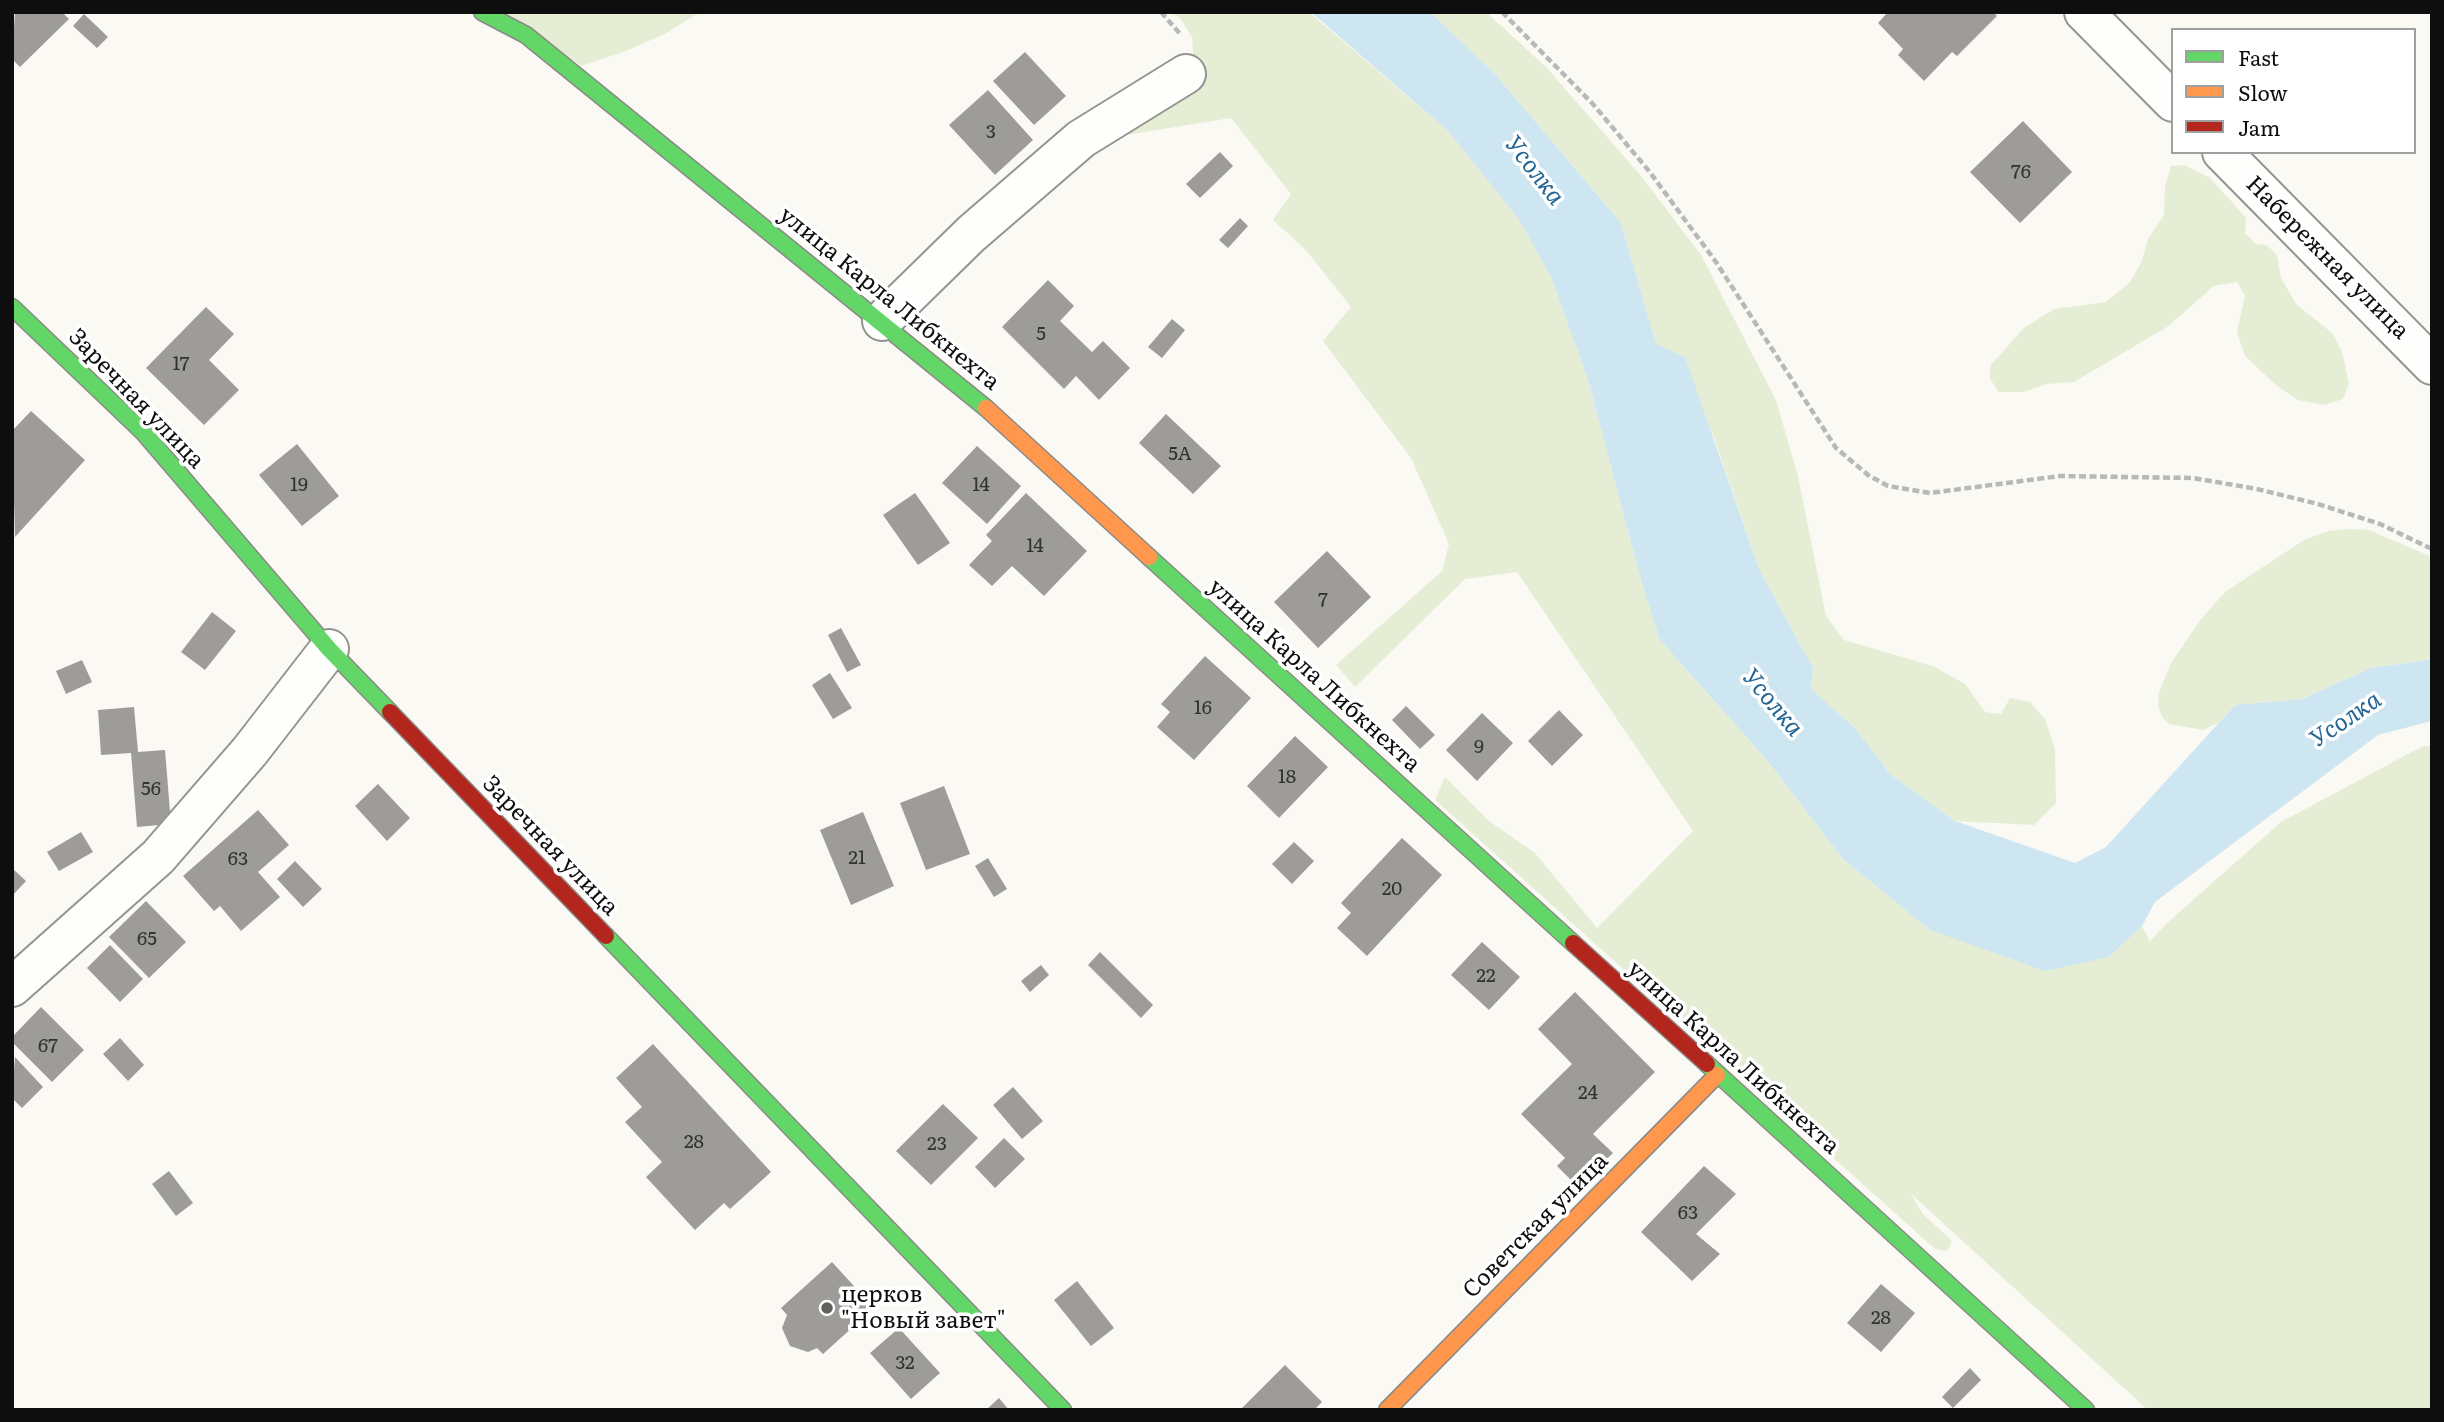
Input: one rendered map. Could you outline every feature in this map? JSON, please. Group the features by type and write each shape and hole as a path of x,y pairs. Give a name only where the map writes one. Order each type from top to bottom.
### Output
{"street":[{"name":"улица Карла Либкнехта","path":"482,12 526,35 974,397 2086,1410"},
{"path":"2084,12 2171,100"},
{"path":"882,321 971,234 1081,139 1186,74"},
{"name":"Набережная улица","path":"2224,154 2432,365"},
{"name":"Заречная улица","path":"12,307 144,433 329,649 1063,1410"},
{"path":"12,987 158,857 250,751 329,649"},
{"name":"Советская улица","path":"1387,1410 1717,1075"}],"path":[{"path":"1502,12 1592,103 1649,171 1716,262 1836,448 1868,475 1898,489 1930,493 2060,476 2193,478 2318,504 2380,524 2432,549"}],"green space":[{"path":"504,12 708,12 695,15 665,34 623,52 581,66"},
{"path":"1170,12 1309,12 1448,131 1518,217 1551,277 1588,380 1642,584 1660,640 1766,759 1843,859 1930,930 2109,957 2142,926 2150,941 2281,822 2423,746 2432,746 2432,1410 2148,1410 1911,1194 1923,1214 1952,1241 1947,1251 1935,1249 1435,800 1445,777 1489,821 1535,853 1597,928 1693,831 1517,572 1465,579 1355,687 1336,665 1442,571 1449,544 1411,458 1323,341 1351,307 1305,249 1273,220 1291,194 1231,118 1102,139 1195,78 1192,37 1180,18"},
{"path":"1430,12 1486,12 1546,67 1642,177 1701,255 1776,400 1798,476 1826,616 1844,640 1933,666 1965,684 1985,712 2001,714 2010,698 2030,702 2045,719 2055,749 2056,803 2034,825 1955,821 1890,774 1856,729 1811,689 1813,668 1759,569 1712,432 1656,344 1621,223 1495,74"},
{"path":"2184,165 2209,177 2224,193 2246,218 2245,233 2256,244 2267,245 2277,255 2281,278 2296,304 2332,333 2342,351 2349,384 2343,399 2324,405 2298,400 2277,386 2245,356 2237,332 2245,296 2237,282 2214,286 2167,327 2074,382 2046,384 2024,392 1998,392 1990,378 1990,366 2024,328 2054,309 2106,302 2130,282 2142,261 2148,239 2164,215 2165,187 2171,166"},
{"path":"2369,530 2432,557 2432,659 2371,668 2302,699 2235,705 2218,723 2203,730 2169,724 2162,717 2158,706 2159,692 2171,663 2201,619 2225,592 2304,540 2328,531"}],"water":[{"name":"Усолка","path":"1311,12 1430,12 1495,74 1621,223 1656,344 1685,357 1759,569 1813,668 1811,689 1856,729 1890,774 1955,821 2075,863 2106,847 2235,705 2302,699 2371,668 2432,659 2432,721 2378,735 2155,902 2142,926 2109,957 2045,971 1930,930 1843,859 1766,759 1660,640 1642,584 1588,380 1551,277 1518,218 1448,131"}],"building":[{"path":"15,12 62,12 69,19 20,67 12,59"},
{"path":"1888,12 1993,12 1997,16 1957,56 1952,52 1924,81 1898,55 1903,49 1878,23"},
{"path":"84,14 108,37 97,48 73,26"},
{"path":"1025,52 1066,96 1034,125 993,81"},
{"path":"988,90 1033,140 995,175 949,125"},
{"path":"2023,121 2072,172 2020,223 1970,172"},
{"path":"1220,152 1233,166 1200,198 1186,184"},
{"path":"1240,218 1248,226 1228,248 1219,240"},
{"path":"1048,280 1074,306 1060,321 1092,352 1103,341 1130,368 1099,400 1076,376 1064,389 1002,327"},
{"path":"206,307 234,334 209,360 239,390 204,425 146,368"},
{"path":"1172,319 1185,330 1162,358 1148,347"},
{"path":"31,411 85,460 15,537 12,431"},
{"path":"1166,414 1221,466 1193,494 1139,443"},
{"path":"297,444 339,496 302,526 259,475"},
{"path":"977,446 1021,486 987,524 942,483"},
{"path":"915,493 950,543 918,565 883,515"},
{"path":"1026,493 1087,551 1044,596 1012,566 992,586 969,565 992,541 986,535"},
{"path":"1327,551 1371,597 1318,648 1274,602"},
{"path":"212,612 236,631 205,670 181,652"},
{"path":"841,628 861,665 847,672 828,635"},
{"path":"1205,656 1251,698 1194,760 1157,727 1170,712 1161,704"},
{"path":"82,660 92,682 66,694 56,671"},
{"path":"830,673 852,708 833,719 812,685"},
{"path":"1406,706 1435,735 1420,749 1392,720"},
{"path":"134,707 138,752 165,750 171,824 137,827 131,753 101,755 98,710"},
{"path":"1559,710 1583,735 1552,766 1528,741"},
{"path":"1482,713 1513,743 1477,781 1446,750"},
{"path":"1295,736 1328,767 1279,818 1247,786"},
{"path":"378,784 410,818 387,841 355,806"},
{"path":"944,786 970,854 926,870 900,803"},
{"path":"258,810 289,845 258,872 280,897 241,931 220,906 214,911 183,876"},
{"path":"863,812 894,886 851,905 820,830"},
{"path":"81,832 93,852 59,871 47,852"},
{"path":"1402,838 1442,875 1367,956 1337,928 1351,913 1341,903"},
{"path":"1294,842 1314,861 1292,884 1272,864"},
{"path":"988,858 1007,889 994,897 975,866"},
{"path":"295,861 322,889 303,907 277,879"},
{"path":"12,868 26,881 12,896"},
{"path":"146,901 186,942 149,978 109,937"},
{"path":"1482,942 1520,977 1489,1010 1451,975"},
{"path":"110,945 143,979 120,1002 87,968"},
{"path":"1100,952 1153,1005 1141,1018 1088,965"},
{"path":"1041,965 1049,975 1030,992 1021,981"},
{"path":"1575,992 1655,1072 1593,1134 1613,1153 1578,1187 1557,1166 1565,1158 1521,1114 1572,1064 1538,1029"},
{"path":"41,1007 84,1050 52,1082 12,1042 12,1037"},
{"path":"120,1038 144,1065 128,1081 103,1054"},
{"path":"653,1044 771,1172 730,1209 724,1203 695,1230 646,1177 662,1162 625,1122 642,1107 616,1078"},
{"path":"15,1057 43,1087 22,1108 12,1098"},
{"path":"1013,1087 1043,1121 1022,1139 993,1105"},
{"path":"943,1104 978,1138 931,1185 896,1151"},
{"path":"1004,1138 1025,1159 995,1188 975,1167"},
{"path":"1704,1166 1736,1194 1696,1234 1720,1254 1692,1281 1641,1232"},
{"path":"169,1171 193,1203 176,1216 152,1184"},
{"name":"церков \"Новый завет\"","path":"832,1262 874,1308 823,1354 817,1348 808,1352 790,1346 782,1328 787,1315 781,1308"},
{"path":"1077,1281 1114,1328 1091,1346 1054,1300"},
{"path":"1881,1284 1915,1313 1881,1352 1847,1323"},
{"path":"899,1328 940,1373 911,1399 870,1353"},
{"path":"1285,1365 1322,1402 1314,1410 1240,1410"},
{"path":"1970,1368 1981,1380 1953,1408 1942,1397"},
{"path":"999,1398 1009,1410 986,1410"}],"traffic: fast":[{"path":"482,12 526,35 986,408"},
{"path":"12,307 144,433 329,649 390,712"},
{"path":"1149,557 1573,943"},
{"path":"606,936 1063,1410"},
{"path":"1707,1064 2086,1410"}],"traffic: slow":[{"path":"986,408 1149,557"},
{"path":"1387,1410 1717,1075"}],"traffic: jam":[{"path":"390,712 606,936"},
{"path":"1573,943 1707,1064"}],"place":[{"name":"церков \"Новый завет\"","path":"827,1308"}]}
